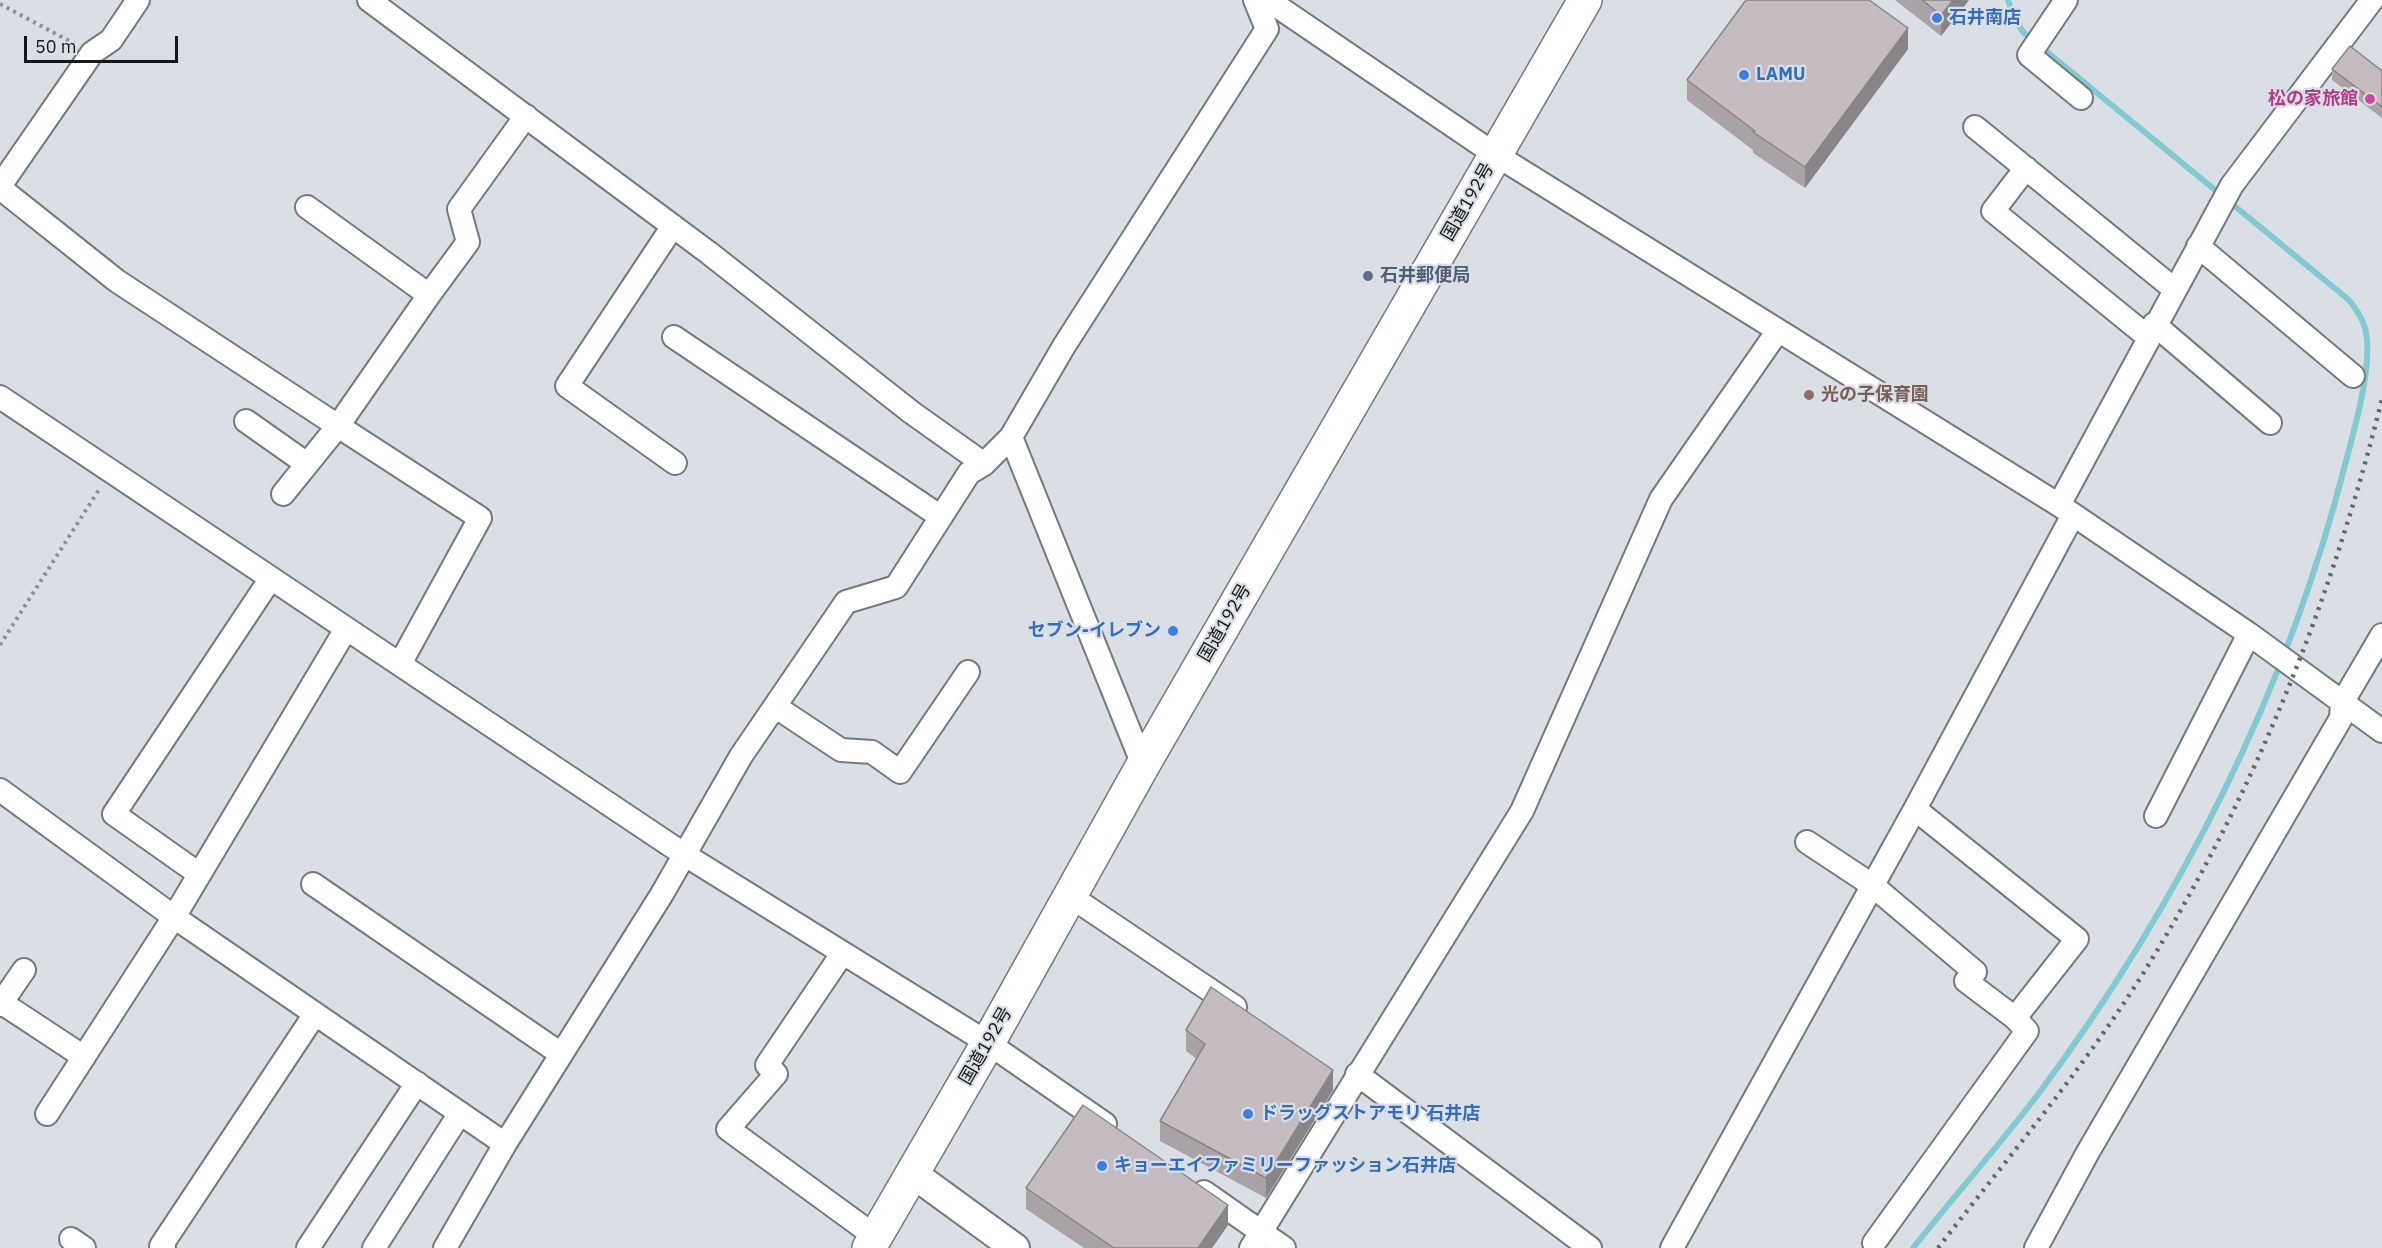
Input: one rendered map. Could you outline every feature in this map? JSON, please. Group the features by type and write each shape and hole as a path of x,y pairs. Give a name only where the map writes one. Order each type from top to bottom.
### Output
{"highway":[{"name":"国道192号","path":"872,1242 988,1043 1143,765 1585,0"}],"street":[{"path":"138,0 111,40 92,53 0,187 117,281 480,518 400,664"},
{"path":"445,1248 505,1144 685,855 741,756 846,602 896,587 969,472 984,464 1011,437 1064,346 1267,29 1255,0"},
{"path":"1268,0 1496,155 2066,510 2249,634 2382,731"},
{"path":"2066,0 2028,55 2081,98"},
{"path":"1672,1248 1916,809 2066,510 2151,331 2224,198 2274,126 2372,0"},
{"path":"374,1 673,226 911,412 984,464"},
{"path":"283,495 338,426 468,242 459,208 526,116"},
{"path":"1975,128 2174,289"},
{"path":"2026,168 1993,211 2270,423"},
{"path":"307,207 429,295"},
{"path":"673,226 567,386 675,463"},
{"path":"2198,246 2353,376"},
{"path":"1256,1240 1522,811 1661,499 1777,332"},
{"path":"674,337 941,517"},
{"path":"0,397 685,855 988,1043 1124,1137"},
{"path":"246,422 307,464"},
{"path":"1011,437 1143,765"},
{"path":"200,874 114,814 271,578"},
{"path":"47,1114 174,917 346,629"},
{"path":"2156,816 2249,634"},
{"path":"2036,1248 2088,1152 2341,718 2342,704 2382,635"},
{"path":"776,707 841,750 872,752 900,772 968,672"},
{"path":"0,790 174,917 505,1144"},
{"path":"1916,809 2077,939 2015,1018"},
{"path":"1807,842 1872,885 1974,972 1966,981 2015,1018 2027,1031 1874,1243"},
{"path":"313,884 561,1054"},
{"path":"1070,896 1254,1020"},
{"path":"842,954 767,1065 776,1074 728,1130 872,1242"},
{"path":"24,970 1,1004 84,1057"},
{"path":"164,1248 161,1246 315,1014"},
{"path":"1331,1072 1354,1080 1590,1248"},
{"path":"308,1248 417,1083"},
{"path":"374,1248 460,1113"},
{"path":"912,1173 1015,1248"},
{"path":"1182,1178 1256,1240 1284,1248"}],"path":[{"path":"0,4 92,53"},
{"path":"0,645 111,470"}],"building":[{"name":"LAMU","path":"1746,0 1869,0 1908,28 1805,167 1753,132 1755,131 1687,80"},
{"path":"1922,0 1953,0 1941,15"},
{"name":"松の家旅館","path":"2350,46 2382,71 2382,107 2332,69"},
{"name":"ドラッグストアモリ 石井店","path":"1211,987 1333,1070 1266,1178 1160,1121 1205,1044 1186,1030"},
{"name":"キョーエイファミリーファッション石井店","path":"1083,1105 1228,1205 1198,1248 1114,1248 1026,1188"}],"waterway":[{"path":"1913,1248 2024,1113 2090,1021 2138,947 2183,870 2224,792 2261,711 2294,629 2322,546 2358,413 2367,358 2365,328 2349,300 2024,33 2014,19 2008,0"}],"railway":[{"path":"1938,1248 2042,1116 2116,1015 2180,912 2217,842 2284,699 2312,625 2362,475 2382,399"}],"place":[{"name":"石井南店","path":"1937,18"},
{"name":"LAMU","path":"1744,75"},
{"name":"松の家旅館","path":"2370,99"},
{"name":"石井郵便局","path":"1368,276"},
{"name":"光の子保育園","path":"1809,395"},
{"name":"セブン-イレブン","path":"1173,631"},
{"name":"ドラッグストアモリ 石井店","path":"1248,1114"},
{"name":"キョーエイファミリーファッション石井店","path":"1102,1166"}]}
